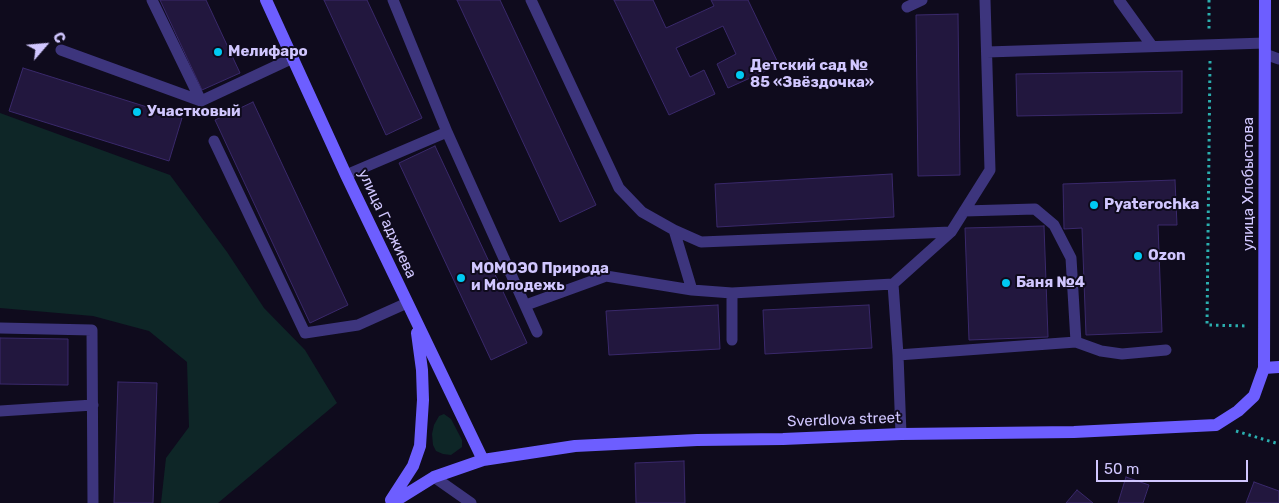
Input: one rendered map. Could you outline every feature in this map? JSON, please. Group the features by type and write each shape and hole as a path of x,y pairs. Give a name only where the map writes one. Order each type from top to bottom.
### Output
{"street":[{"name":"улица Гаджиева","path":"266,0 346,175 483,460"},
{"name":"улица Хлобыстова","path":"1264,368 1265,0"},
{"path":"390,503 413,466 420,446 423,400 422,370 415,318"},
{"path":"1264,368 1279,367"},
{"name":"Sverdlova street","path":"390,503 434,477 483,460 575,446 697,440 783,439 901,434 1074,432 1216,425 1238,411 1254,396 1264,368"}],"lane":[{"path":"152,0 200,101"},
{"path":"393,0 447,132 537,332"},
{"path":"531,0 619,188 642,212 674,230 700,242 951,232"},
{"path":"908,7 922,0"},
{"path":"526,304 606,276 692,290 732,293 893,284 951,232 990,170 985,0"},
{"path":"1119,0 1152,46"},
{"path":"987,52 1210,44 1265,48 1279,59"},
{"path":"61,50 200,101 293,58"},
{"path":"346,175 447,132"},
{"path":"214,141 305,333 358,325 407,303"},
{"path":"964,211 1035,209 1054,225 1072,258 1076,342"},
{"path":"674,230 692,290"},
{"path":"893,284 901,434"},
{"path":"732,293 732,340"},
{"path":"0,328 92,330 93,503"},
{"path":"898,355 1076,342 1101,351 1122,354 1166,350"},
{"path":"0,411 93,405"},
{"path":"434,477 471,503"}],"path":[{"path":"1208,0 1210,44 1207,325 1264,326"},
{"path":"1216,425 1279,444"}],"green space":[{"path":"0,113 170,175 227,252 264,308 305,350 337,403 218,503 161,503 166,458 189,427 187,362 149,331 93,316 0,308"},
{"path":"444,414 451,419 462,440 462,447 451,455 436,451 433,445 432,434 434,425 439,416"}],"building":[{"path":"160,0 206,0 240,73 202,90"},
{"path":"324,0 367,0 422,118 386,135"},
{"path":"457,0 500,0 596,205 560,222"},
{"path":"614,0 653,0 666,28 714,6 711,0 748,0 779,65 728,88 717,64 736,54 723,26 676,48 690,77 704,70 715,94 669,115"},
{"path":"958,14 960,175 918,176 916,15"},
{"path":"23,68 182,118 169,161 9,111"},
{"path":"1182,71 1182,113 1017,116 1016,74"},
{"path":"253,102 348,305 310,323 215,120"},
{"path":"435,146 527,343 491,360 399,163"},
{"path":"892,174 894,217 717,227 715,184"},
{"path":"1175,180 1177,225 1158,225 1162,332 1086,335 1082,228 1064,229 1063,184"},
{"name":"Баня №4","path":"1044,226 1048,337 969,340 965,228"},
{"path":"718,305 720,349 609,355 606,311"},
{"path":"869,305 872,348 765,354 763,310"},
{"path":"0,338 68,339 68,385 0,384"},
{"path":"118,382 157,383 153,503 114,503"},
{"path":"684,461 685,503 636,503 635,463"},
{"path":"1126,477 1149,485 1143,503 1118,503"},
{"path":"1254,482 1279,491 1279,503 1246,503"},
{"path":"1077,490 1093,503 1066,503"}],"place":[{"name":"Мелифаро","path":"218,52"},
{"name":"Детский сад № 85 «Звёздочка»","path":"740,75"},
{"name":"Участковый","path":"137,112"},
{"name":"Pyaterochka","path":"1094,205"},
{"name":"Ozon","path":"1138,256"},
{"name":"МОМОЭО Природа и Молодежь","path":"461,278"},
{"name":"Баня №4","path":"1006,283"}]}
